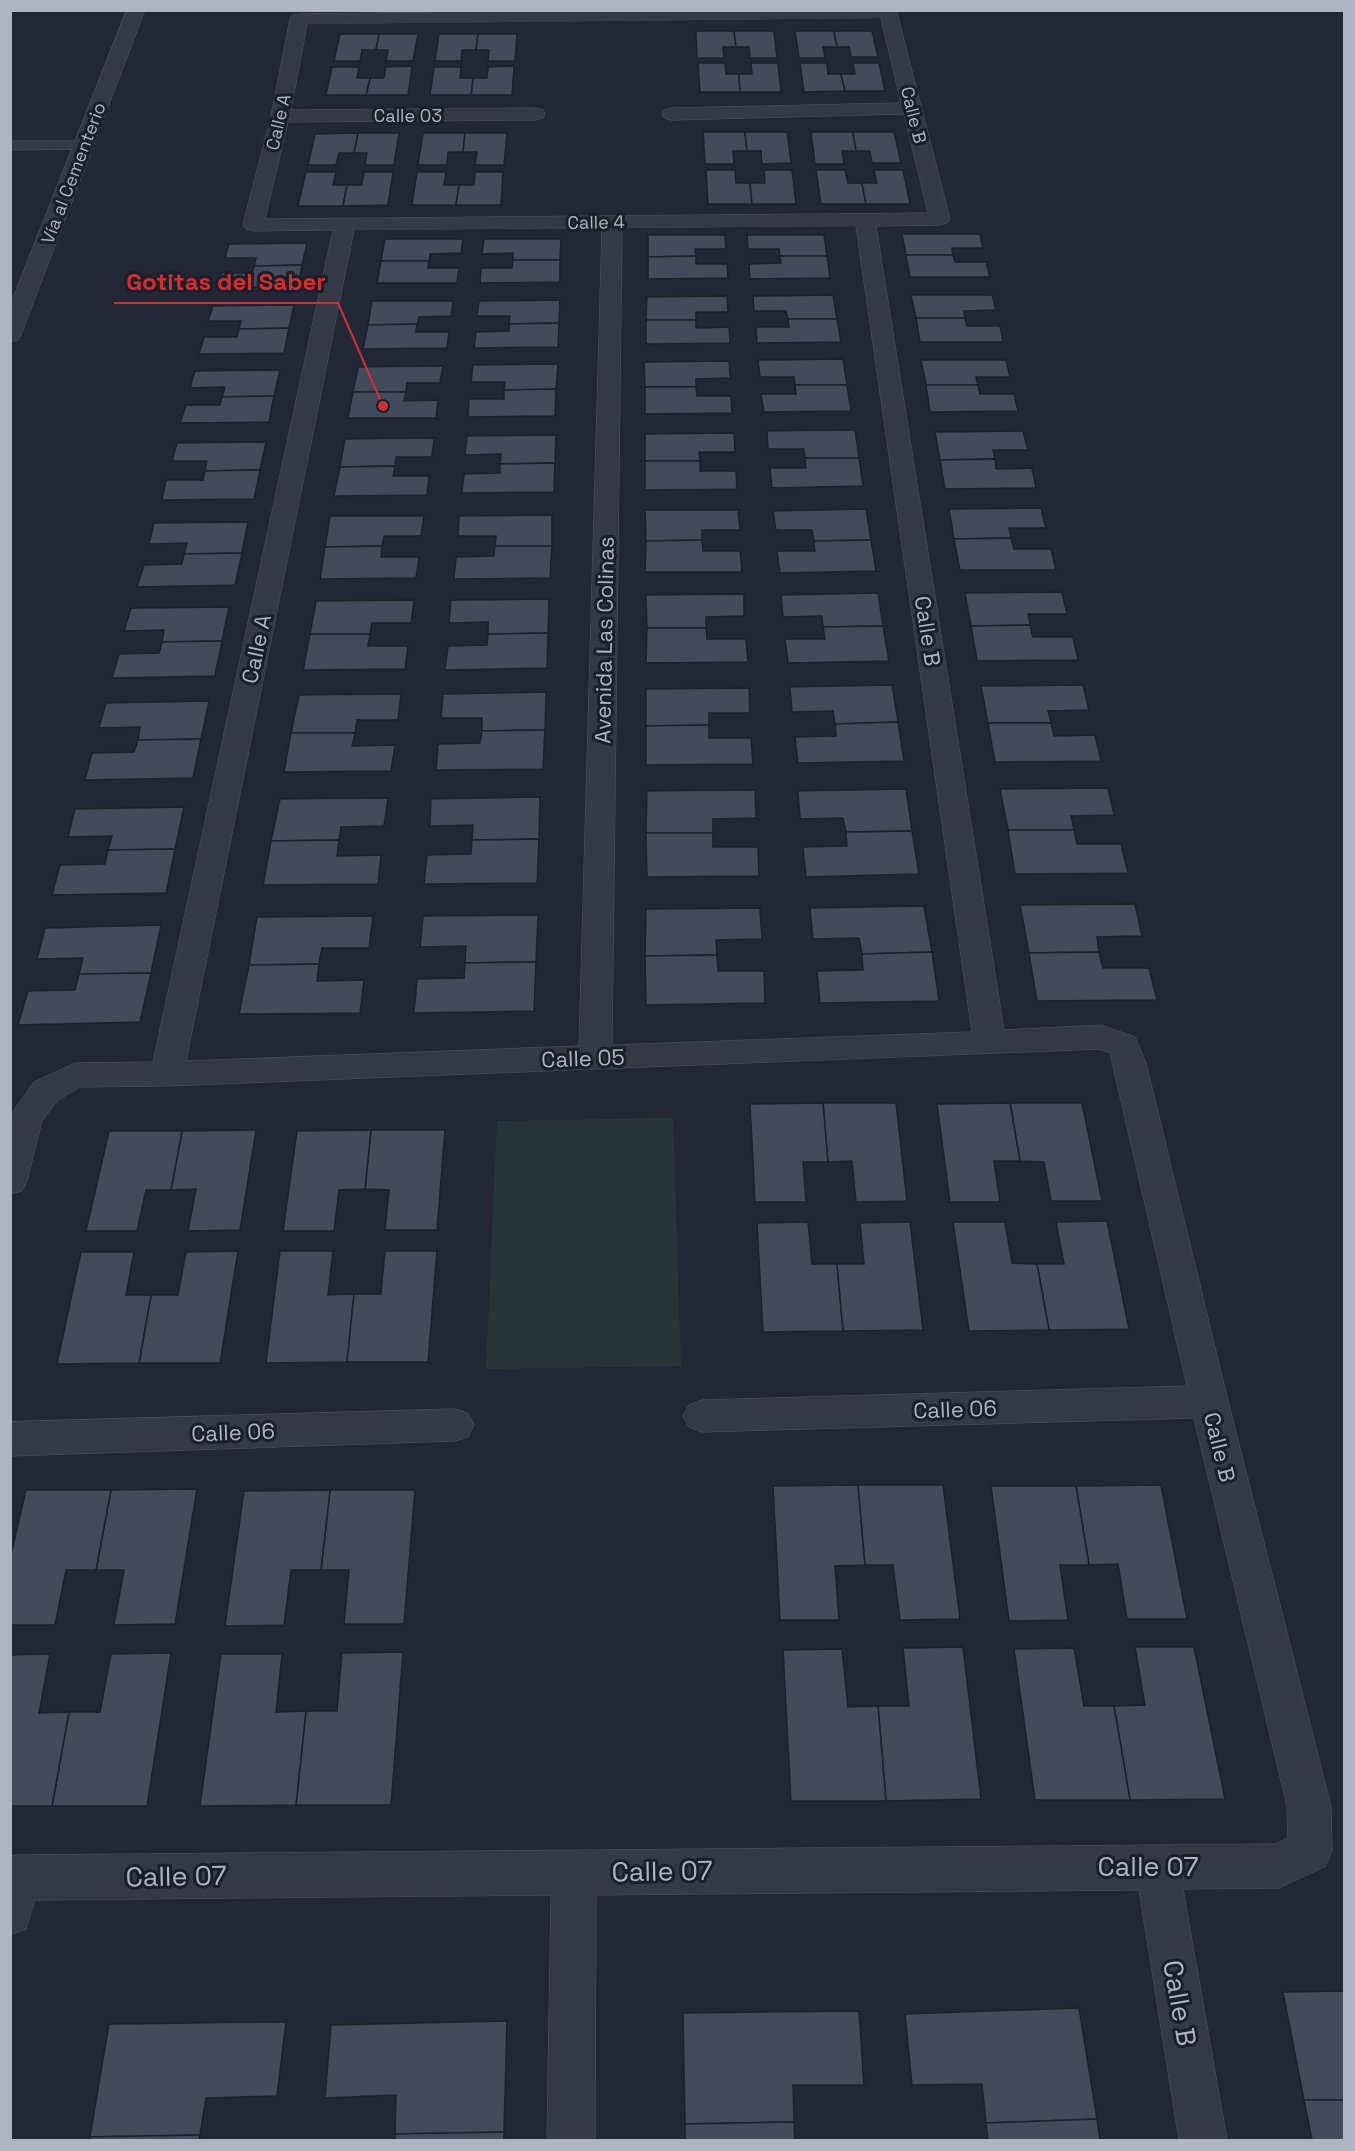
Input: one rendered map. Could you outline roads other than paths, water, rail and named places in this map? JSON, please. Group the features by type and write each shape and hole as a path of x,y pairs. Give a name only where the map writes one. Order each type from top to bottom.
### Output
{"street":[{"name":"Vía al Cementerio","path":"10,335 76,156 136,10"},
{"name":"Calle B","path":"825,12 888,13 940,219"},
{"path":"380,14 825,12"},
{"name":"Calle A","path":"253,225 280,116 299,19 380,14"},
{"path":"671,114 913,108"},
{"name":"Calle 03","path":"280,116 536,114"},
{"name":"Calle B","path":"865,219 990,1043"},
{"name":"Calle 4","path":"253,225 940,219"},
{"name":"Avenida Las Colinas","path":"595,1058 612,222"},
{"name":"Calle A","path":"167,1074 345,224"},
{"name":"Calle 05","path":"10,1181 26,1118 46,1091 75,1075 167,1074 990,1043 1101,1036 1123,1045"},
{"name":"Calle B","path":"1123,1045 1130,1063 1209,1401 1309,1806 1310,1850"},
{"name":"Calle 06","path":"702,1416 1209,1401"},
{"name":"Calle 06","path":"10,1439 455,1425"},
{"name":"Calle 07","path":"13,1889 574,1872 1279,1866 1310,1850"},
{"name":"Calle B","path":"1157,1866 1203,2140"},
{"path":"571,2140 574,1872"}],"lane":[{"path":"10,146 76,156"}],"place":[{"name":"Gotitas del Saber","path":"383,406"}]}
